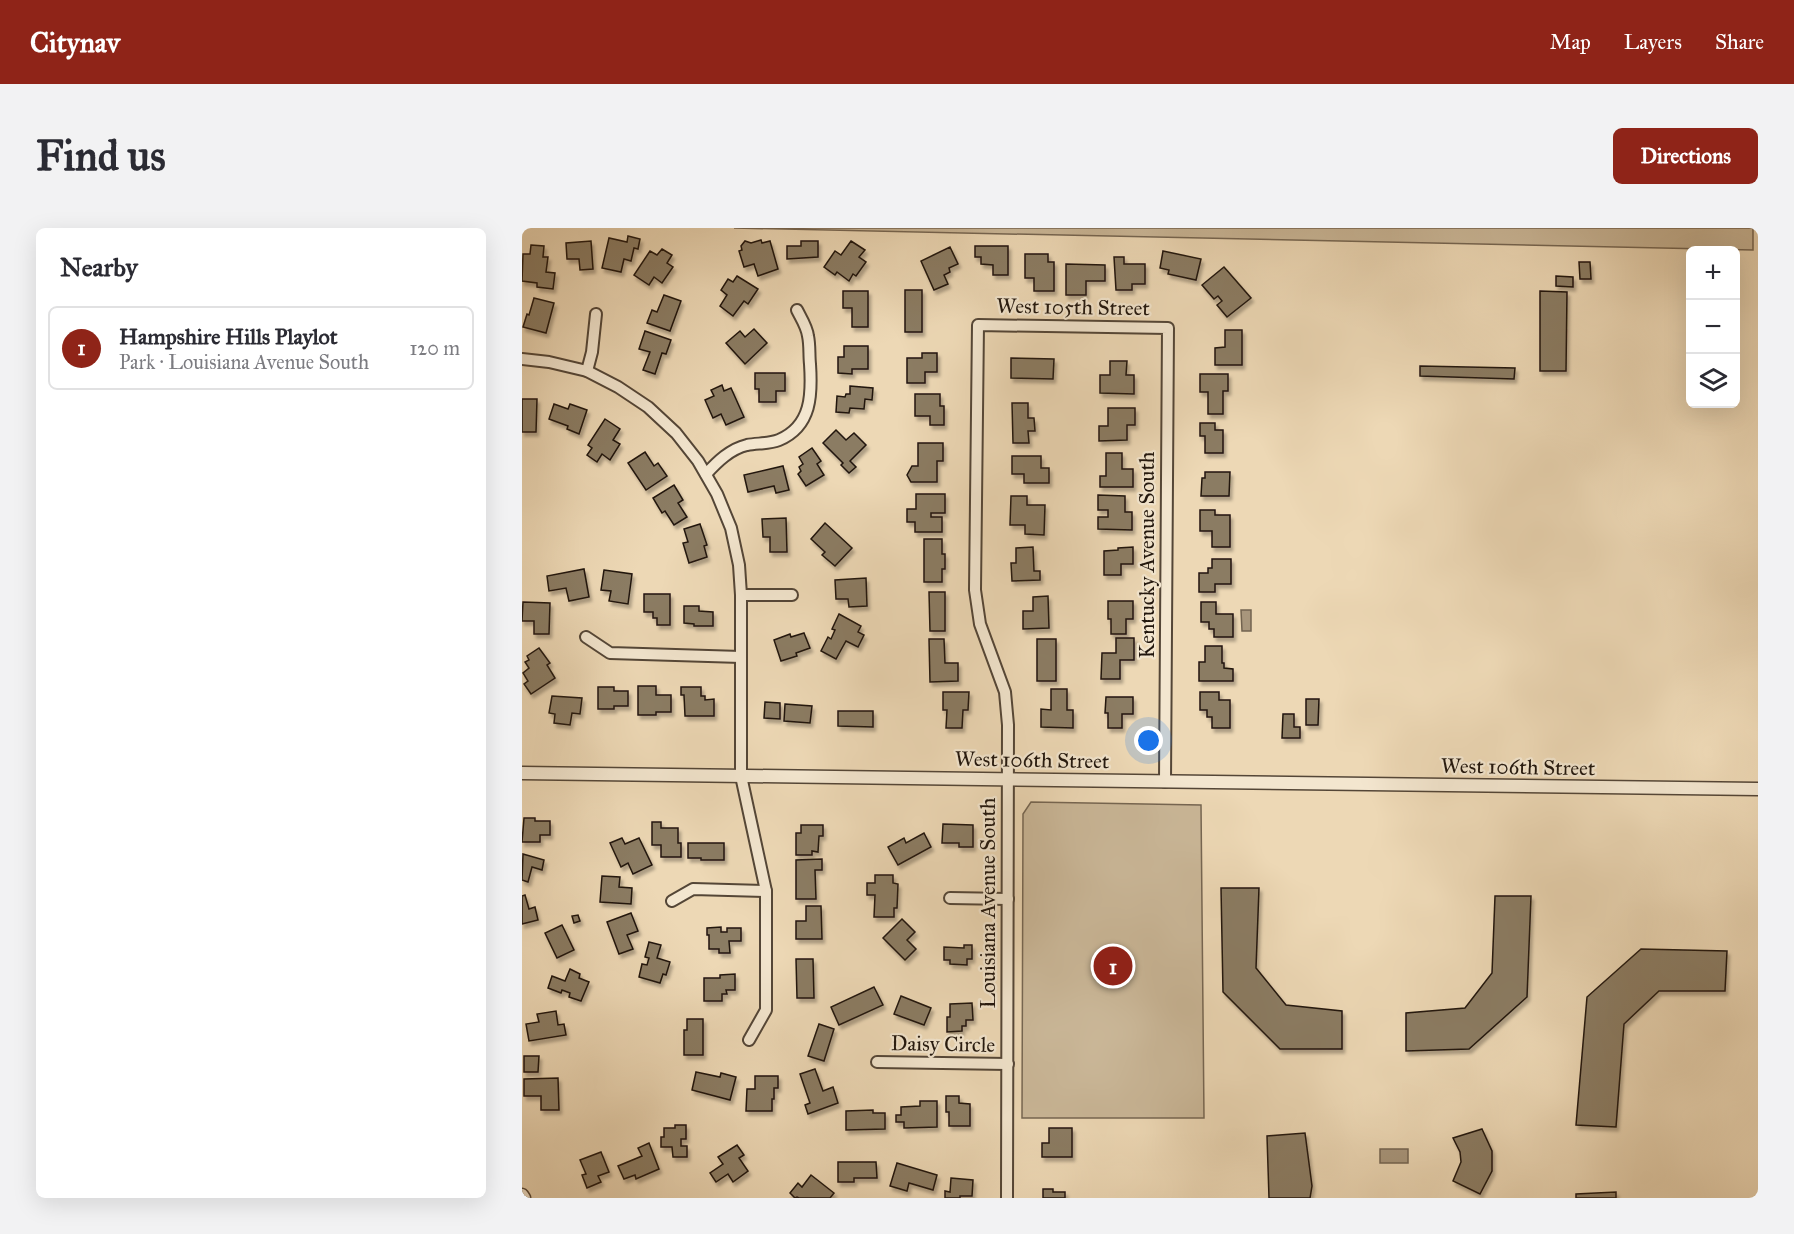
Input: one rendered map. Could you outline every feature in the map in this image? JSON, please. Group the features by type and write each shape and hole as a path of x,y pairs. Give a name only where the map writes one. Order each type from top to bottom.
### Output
{"street":[{"path":"706,474 717,461 731,452 746,446 778,440 792,432 802,420 809,406 811,390 808,334 797,310"},
{"path":"587,371 592,352 596,314"},
{"name":"West 105th Street","path":"978,326 1168,328"},
{"name":"Louisiana Avenue South","path":"978,326 975,590 980,624 1005,692 1008,725 1007,1198"},
{"name":"Kentucky Avenue South","path":"1165,782 1168,328"},
{"path":"522,359 549,362 587,371 618,387 648,407 675,433 698,461 717,494 731,528 739,565 741,595 741,776 766,891 766,1010 749,1040"},
{"path":"741,595 792,595"},
{"path":"586,637 610,654 741,657"},
{"name":"West 106th Street","path":"522,773 1758,789"},
{"path":"672,900 693,889 766,891"},
{"path":"950,898 1008,899"},
{"name":"Daisy Circle","path":"878,1062 1008,1064"}],"shaded area":[{"path":"734,228 1753,228 1753,250 1740,250 1740,246 1686,246 1686,249"},
{"path":"1241,610 1251,610 1251,631 1242,631"},
{"path":"1031,802 1201,805 1204,1118 1022,1118 1023,814"},
{"path":"1380,1149 1408,1149 1408,1163 1380,1163"}],"building":[{"path":"628,236 640,239 638,249 634,248 631,261 624,259 621,272 602,268 609,238 627,242"},
{"path":"761,240 762,243 770,241 778,269 758,276 754,264 744,267 739,251 742,250 741,246 745,241 751,243"},
{"path":"591,241 593,269 580,270 579,259 567,259 566,243"},
{"path":"801,241 818,241 818,257 787,259 787,246 801,246"},
{"path":"851,241 865,250 859,257 866,262 856,276 853,274 849,281 837,272 835,275 824,267 835,251 841,255"},
{"path":"531,245 544,246 543,257 548,257 546,272 555,273 553,289 537,287 537,283 522,281 523,254 530,254"},
{"path":"975,246 1008,246 1008,275 993,275 993,265 981,264 981,257 975,257"},
{"path":"950,247 958,264 949,268 950,272 944,275 948,284 934,290 921,261"},
{"path":"662,249 672,255 667,263 673,267 662,283 654,277 649,285 634,275 650,251 657,255"},
{"path":"1163,251 1201,259 1196,280 1168,274 1169,270 1160,268"},
{"path":"1025,254 1048,254 1048,262 1054,262 1054,291 1034,291 1034,278 1025,278"},
{"path":"1114,257 1124,257 1124,264 1145,264 1145,284 1132,284 1132,290 1116,290"},
{"path":"1579,262 1590,262 1591,279 1580,279"},
{"path":"1066,264 1105,265 1105,281 1086,281 1086,295 1066,295"},
{"path":"1224,267 1251,298 1227,317 1217,305 1222,301 1218,296 1214,299 1202,285"},
{"path":"737,276 758,289 748,304 744,301 733,316 720,306 727,295 721,290 728,279 733,282"},
{"path":"1556,276 1573,277 1573,287 1556,286"},
{"path":"905,290 922,290 922,332 905,332"},
{"path":"843,291 868,291 868,327 852,327 852,308 843,308"},
{"path":"1540,291 1567,292 1566,371 1540,371"},
{"path":"664,295 681,301 670,331 647,323 652,310 657,312"},
{"path":"534,298 554,303 546,333 523,327"},
{"path":"754,329 767,343 745,364 726,343 740,331 745,337"},
{"path":"1225,330 1242,330 1242,365 1215,365 1215,348 1225,347"},
{"path":"645,331 671,340 666,354 662,353 655,374 643,370 650,352 639,349"},
{"path":"844,346 868,346 868,369 852,369 852,374 838,373 838,357 844,357"},
{"path":"922,353 937,353 937,372 925,372 925,383 907,383 907,358 922,358"},
{"path":"1011,358 1054,359 1053,379 1011,378"},
{"path":"1110,361 1127,361 1126,375 1134,375 1134,394 1100,393 1100,375 1110,375"},
{"path":"1420,366 1515,368 1514,379 1420,376"},
{"path":"755,373 785,373 785,391 776,391 776,402 759,402 759,389 755,389"},
{"path":"1200,374 1228,374 1228,391 1223,391 1223,414 1208,414 1208,392 1200,392"},
{"path":"722,385 724,391 731,388 744,417 726,425 721,414 713,418 705,400 714,396 711,390"},
{"path":"850,386 873,388 872,400 865,399 864,409 850,408 849,413 836,412 837,396 845,397 846,394 850,394"},
{"path":"915,394 940,394 940,406 944,406 944,425 930,425 930,416 915,416"},
{"path":"522,399 537,399 536,432 522,432"},
{"path":"1012,403 1028,403 1028,418 1034,418 1035,431 1028,431 1029,443 1013,443"},
{"path":"554,404 568,409 570,404 587,410 579,434 567,429 568,426 549,419"},
{"path":"1108,408 1135,408 1135,425 1127,425 1127,440 1099,441 1099,426 1108,426"},
{"path":"605,419 620,429 613,440 620,444 610,460 602,454 597,462 587,455 592,448 588,445"},
{"path":"1200,423 1215,423 1215,430 1223,430 1223,453 1205,453 1205,436 1200,436"},
{"path":"836,430 846,440 854,433 866,445 850,461 856,467 849,473 841,465 843,463 823,443"},
{"path":"918,443 943,443 943,461 937,461 937,482 911,482 907,475 912,466 918,466"},
{"path":"812,448 821,461 817,464 824,475 806,486 798,474 801,471 799,467 803,464 799,457"},
{"path":"645,452 654,466 658,463 667,476 646,490 628,463"},
{"path":"1106,453 1122,453 1122,469 1133,469 1133,487 1100,487 1100,476 1106,476"},
{"path":"1012,456 1041,456 1041,468 1049,468 1049,483 1024,483 1024,474 1012,474"},
{"path":"783,466 789,490 776,493 774,486 748,492 744,475"},
{"path":"1205,472 1230,472 1229,496 1201,496 1202,478 1205,478"},
{"path":"674,485 683,500 678,503 687,517 674,525 665,511 662,513 653,498"},
{"path":"916,494 945,494 945,513 931,513 931,517 942,517 942,532 915,532 915,522 907,522 907,509 916,509"},
{"path":"1098,495 1125,496 1125,512 1132,512 1132,530 1098,529 1098,517 1108,517 1108,510 1098,510"},
{"path":"1011,496 1027,496 1027,505 1045,505 1044,535 1025,534 1025,525 1010,525"},
{"path":"1200,510 1215,510 1215,515 1230,515 1230,547 1212,547 1212,531 1200,531"},
{"path":"786,518 787,552 770,552 770,537 763,537 762,519"},
{"path":"825,523 852,548 835,566 822,555 825,552 811,539"},
{"path":"700,524 707,545 704,546 707,557 689,563 683,543 688,542 684,529"},
{"path":"924,539 942,539 945,569 942,569 942,582 924,582"},
{"path":"1033,547 1034,571 1040,571 1040,580 1012,581 1011,563 1016,563 1016,548"},
{"path":"1133,547 1133,564 1121,564 1121,575 1104,575 1104,551"},
{"path":"1212,559 1231,559 1231,584 1215,584 1215,592 1199,592 1199,573 1208,573 1208,568 1212,568"},
{"path":"584,569 589,597 569,601 566,588 549,591 547,576"},
{"path":"604,570 632,574 628,604 609,601 611,591 601,590"},
{"path":"866,578 867,606 849,607 848,599 836,599 835,580"},
{"path":"929,592 945,592 945,631 930,631"},
{"path":"644,594 670,594 670,625 657,625 657,618 653,618 653,612 644,612"},
{"path":"1048,596 1049,628 1023,629 1023,611 1033,611 1033,597"},
{"path":"1108,601 1133,601 1133,619 1126,619 1126,634 1111,634"},
{"path":"523,602 550,603 549,634 534,634 534,621 522,621"},
{"path":"1201,602 1216,602 1216,614 1233,614 1233,637 1214,637 1214,629 1209,629 1209,622 1201,622"},
{"path":"684,606 699,606 699,611 713,612 713,626 694,626 694,624 684,623"},
{"path":"839,614 861,626 858,632 864,635 858,647 846,641 836,659 821,651 828,637 831,639 835,630 832,629"},
{"path":"804,633 810,648 796,653 797,656 781,661 774,640 790,634 791,637"},
{"path":"1116,638 1134,638 1134,660 1120,660 1120,679 1101,679 1102,653 1116,653"},
{"path":"929,639 944,639 945,663 958,663 958,681 930,682"},
{"path":"1037,639 1056,639 1056,681 1037,681"},
{"path":"1205,646 1222,646 1222,663 1224,663 1224,668 1233,669 1233,681 1199,681 1199,662 1205,662"},
{"path":"539,648 550,663 547,665 555,678 531,694 524,684 528,681 523,673 529,668 525,662 529,660 527,656"},
{"path":"638,686 656,686 656,695 671,695 671,712 638,715"},
{"path":"598,687 614,687 614,691 628,691 628,706 598,709"},
{"path":"681,687 701,687 701,696 705,696 705,700 714,699 714,716 685,716 684,695 681,695"},
{"path":"1051,689 1067,689 1067,710 1073,710 1073,728 1041,727 1041,709 1051,710"},
{"path":"943,692 969,692 968,710 963,710 962,728 946,728 947,710 943,710"},
{"path":"1200,692 1219,692 1219,700 1230,700 1230,728 1212,728 1212,717 1207,717 1207,710 1200,710"},
{"path":"552,696 582,698 580,714 572,713 570,725 554,723 555,714 549,713"},
{"path":"1106,697 1133,697 1133,714 1122,714 1122,728 1108,728 1108,713 1105,713"},
{"path":"1306,699 1319,699 1318,725 1306,725"},
{"path":"765,702 780,703 780,719 764,718"},
{"path":"785,704 812,706 810,723 784,721"},
{"path":"838,711 873,711 873,727 838,726"},
{"path":"1283,714 1294,714 1294,727 1300,727 1300,738 1282,738"},
{"path":"524,818 550,821 550,835 540,835 540,842 522,842"},
{"path":"652,822 661,822 661,828 678,828 681,857 661,857 661,845 652,845"},
{"path":"943,824 973,825 973,847 959,847 959,843 942,843"},
{"path":"801,825 823,825 823,836 819,836 818,852 812,851 812,855 796,855 796,833 801,833"},
{"path":"924,833 931,847 898,865 888,847 904,838 906,843"},
{"path":"622,838 625,844 639,838 652,865 633,874 628,863 621,867 610,843"},
{"path":"688,843 724,843 724,860 688,858"},
{"path":"523,854 544,860 542,870 532,867 528,882 522,880"},
{"path":"822,859 822,870 815,870 816,899 796,899 796,860"},
{"path":"875,875 893,875 893,883 898,884 897,908 894,908 894,917 874,917 875,895 867,895 867,883 875,883"},
{"path":"602,876 620,877 619,887 632,888 631,904 600,902"},
{"path":"1221,888 1259,888 1256,968 1286,1005 1342,1011 1342,1049 1280,1049 1223,992"},
{"path":"525,895 529,909 535,907 538,920 522,924 522,896"},
{"path":"1495,896 1531,896 1527,997 1469,1049 1406,1051 1406,1013 1465,1008 1492,973"},
{"path":"806,906 821,906 822,939 796,939 796,921 806,921"},
{"path":"631,913 638,931 627,935 633,949 619,954 607,922"},
{"path":"578,915 580,921 574,923 572,916"},
{"path":"902,919 915,932 907,940 916,949 905,960 883,938"},
{"path":"562,925 574,950 557,958 545,933"},
{"path":"721,927 721,932 727,932 727,928 741,928 741,941 729,941 730,953 719,953 719,949 709,949 707,928"},
{"path":"649,942 661,945 657,958 670,962 666,975 663,974 660,983 639,977 642,964 647,965 649,958 645,957"},
{"path":"964,945 972,945 972,959 967,959 967,965 950,964 950,960 944,960 944,947 964,948"},
{"path":"1641,949 1727,951 1725,991 1659,991 1624,1024 1616,1127 1576,1125 1587,997"},
{"path":"796,959 813,959 814,998 797,998"},
{"path":"570,969 580,974 579,978 589,982 581,1001 569,997 570,993 562,990 561,993 548,988 552,976 565,981"},
{"path":"735,974 735,990 726,990 727,994 722,994 722,1001 704,1001 704,978 720,978 720,975"},
{"path":"874,987 883,1005 839,1025 831,1007"},
{"path":"901,996 931,1008 924,1025 894,1014"},
{"path":"972,1003 973,1020 966,1020 966,1026 962,1026 962,1031 947,1032 950,1004"},
{"path":"556,1011 558,1025 564,1024 566,1035 529,1041 526,1024 539,1022 537,1014"},
{"path":"687,1019 703,1019 703,1055 684,1055 684,1030 687,1030"},
{"path":"819,1024 834,1029 824,1061 808,1056"},
{"path":"524,1056 539,1056 538,1072 524,1072"},
{"path":"815,1069 823,1091 833,1087 838,1103 808,1114 805,1105 810,1103 800,1074"},
{"path":"696,1072 720,1077 721,1073 736,1077 730,1100 692,1090"},
{"path":"755,1076 778,1076 778,1088 774,1088 774,1099 772,1099 772,1111 746,1111 747,1089 755,1089"},
{"path":"558,1078 559,1110 541,1110 541,1096 524,1096 524,1079"},
{"path":"946,1096 959,1096 959,1103 970,1104 970,1126 949,1126"},
{"path":"920,1101 937,1101 937,1127 904,1128 904,1122 896,1122 896,1115 901,1115 901,1107 920,1106"},
{"path":"873,1110 873,1113 885,1113 885,1129 846,1130 846,1111"},
{"path":"675,1125 686,1125 686,1139 681,1139 681,1146 687,1146 687,1157 673,1157 672,1147 661,1147 664,1128 675,1128"},
{"path":"1049,1128 1072,1128 1072,1157 1042,1157 1042,1143 1049,1143"},
{"path":"1482,1129 1492,1151 1492,1171 1480,1194 1453,1181 1461,1162 1460,1152 1453,1138"},
{"path":"1305,1133 1312,1186 1310,1198 1269,1198 1267,1136"},
{"path":"649,1143 659,1169 636,1179 635,1175 624,1179 618,1166 642,1156 638,1148"},
{"path":"737,1145 744,1155 739,1158 748,1171 733,1182 728,1174 716,1182 710,1173 723,1164 718,1157"},
{"path":"601,1152 609,1172 598,1176 601,1182 587,1188 582,1175 586,1174 580,1160"},
{"path":"838,1162 876,1162 877,1178 854,1178 854,1182 838,1182"},
{"path":"897,1163 937,1175 933,1190 909,1183 907,1191 890,1186"},
{"path":"811,1175 834,1193 830,1198 795,1198 790,1193 798,1183 802,1187"},
{"path":"951,1178 973,1180 972,1196 945,1198 945,1191 950,1192"},
{"path":"1043,1189 1065,1192 1065,1198 1043,1198"},
{"path":"1616,1192 1616,1198 1576,1198 1576,1194"}],"place":[{"name":"Hampshire Hills Playlot","path":"1113,966"}]}
